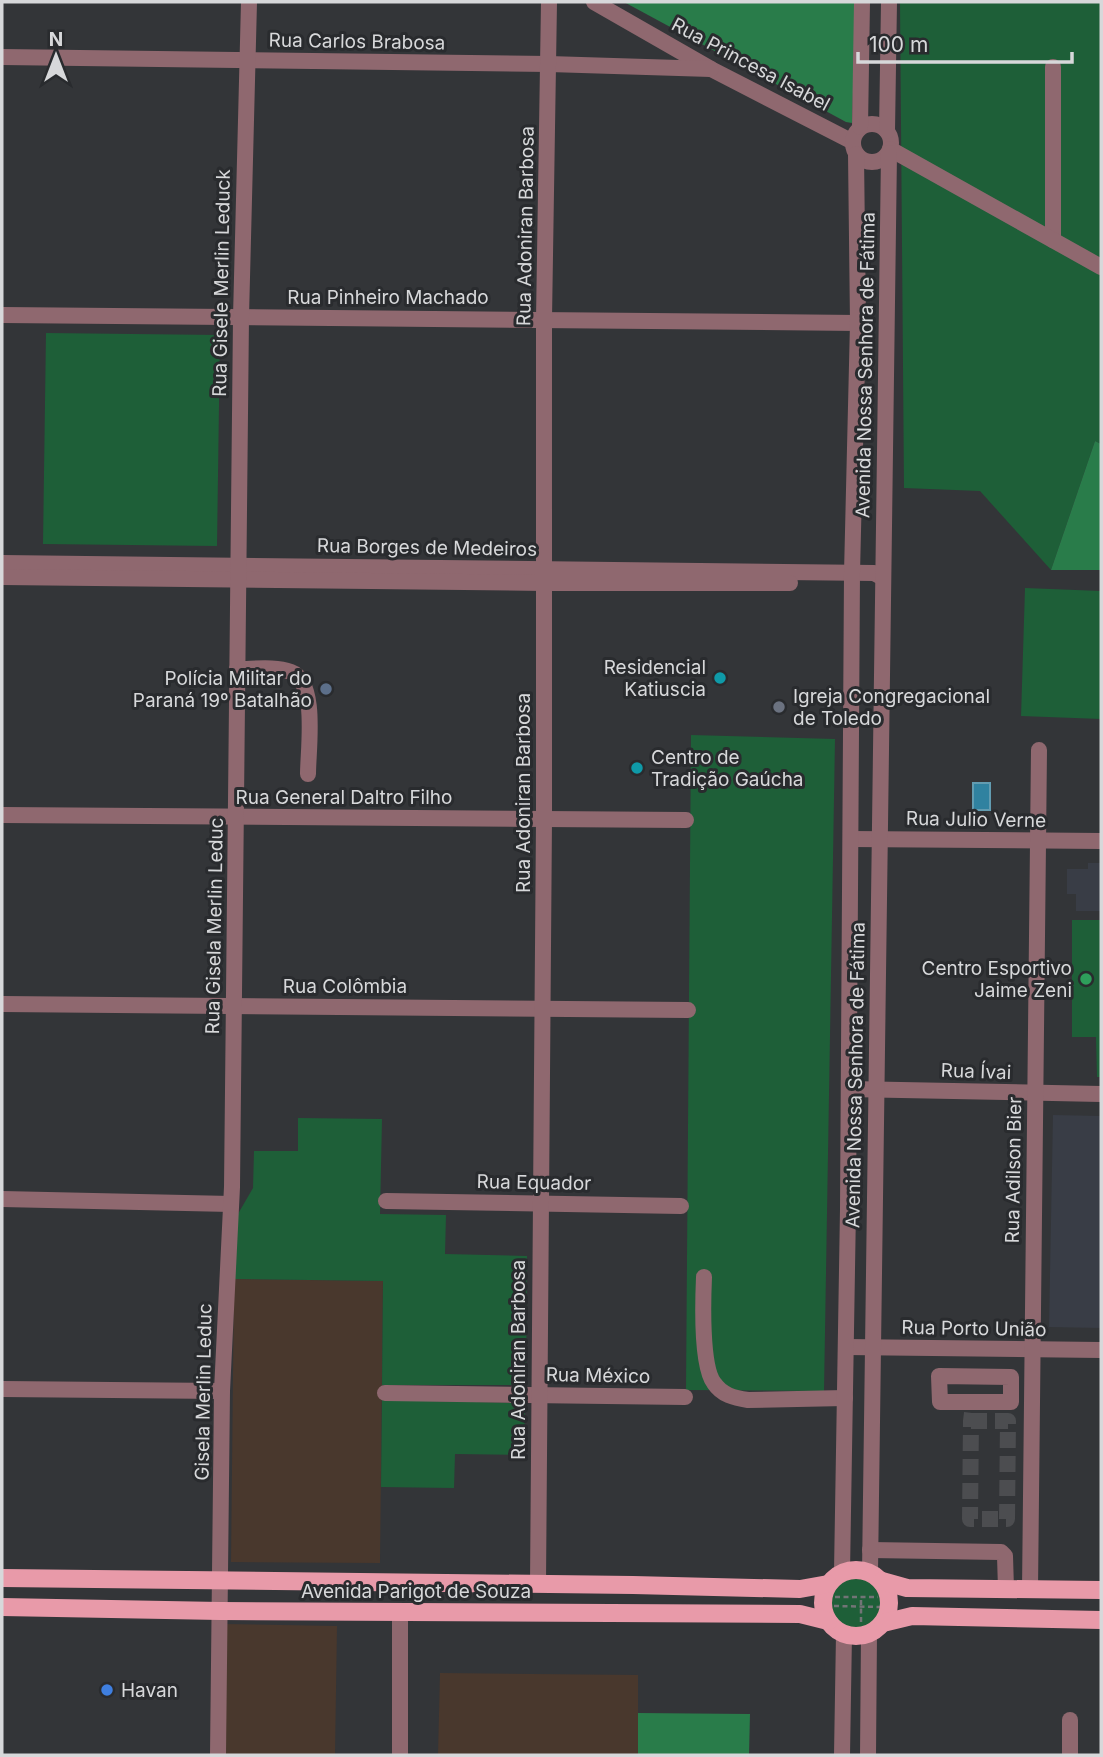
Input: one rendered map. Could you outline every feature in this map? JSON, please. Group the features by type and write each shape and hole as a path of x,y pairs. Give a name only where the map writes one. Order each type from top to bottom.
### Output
{"main road":[{"name":"Avenida Parigot de Souza","path":"2,1578 800,1589 859,1569 907,1588 1101,1590"},
{"path":"876,1577 889,1598 889,1608 876,1628"},
{"path":"828,1621 822,1606 835,1578"},
{"name":"Avenida Parigot de Souza","path":"2,1607 800,1614 828,1621 844,1634"},
{"path":"844,1634 860,1636 912,1616 1101,1620"}],"street":[{"name":"Rua Gisele Merlin Leduck","path":"239,571 240,317 248,2"},
{"name":"Rua Adoniran Barbosa","path":"538,1584 544,819 544,319 549,2"},
{"name":"Rua Princesa Isabel","path":"594,2 711,69 856,141"},
{"name":"Avenida Nossa Senhora de Fátima","path":"835,1578 846,1348 852,578 858,323 856,141 862,2"},
{"name":"Avenida Nossa Senhora de Fátima","path":"876,1577 870,1550 891,140 887,131 889,2"},
{"name":"Rua Carlos Brabosa","path":"2,57 549,64 711,69"},
{"path":"1053,67 1053,240"},
{"path":"887,131 872,123 856,141 865,161 875,162 890,151 1101,267"},
{"name":"Rua Pinheiro Machado","path":"2,315 858,323"},
{"name":"Rua Borges de Medeiros","path":"2,563 545,577 852,578"},
{"name":"Rua Borges de Medeiros","path":"2,577 239,571"},
{"name":"Rua Gisela Merlin Leduc","path":"231,1204 239,571"},
{"path":"852,578 874,573 883,578"},
{"path":"237,669 275,669 293,673 302,680 309,696 308,774"},
{"name":"Rua Adilson Bier","path":"1030,1590 1039,750"},
{"name":"Rua General Daltro Filho","path":"2,815 686,820"},
{"name":"Rua Julio Verne","path":"851,839 1101,841"},
{"name":"Rua Colômbia","path":"2,1004 688,1010"},
{"name":"Rua Ívai","path":"849,1089 1101,1094"},
{"path":"2,1199 231,1204"},
{"name":"Rua Equador","path":"386,1201 681,1206"},
{"name":"Gisela Merlin Leduc","path":"218,1755 222,1391 231,1204"},
{"path":"704,1277 706,1358 712,1381 722,1392 733,1398 748,1400 845,1398"},
{"name":"Rua Porto União","path":"846,1348 1101,1350"},
{"path":"972,1349 972,1408"},
{"path":"939,1377 972,1377 1011,1377 1011,1402 972,1408 940,1402 939,1377"},
{"path":"2,1389 222,1391"},
{"name":"Rua México","path":"385,1393 685,1396"},
{"path":"870,1550 1001,1552 1005,1556 1006,1589"},
{"path":"400,1612 400,1755"},
{"path":"868,1755 876,1628"},
{"path":"842,1755 844,1634"},
{"path":"1070,1720 1070,1755"}],"shaded area":[{"path":"1088,863 1101,863 1101,911 1076,911 1076,894 1067,894 1067,869 1088,869"},
{"path":"1053,1115 1101,1116 1101,1328 1049,1327"},
{"path":"234,1279 383,1281 380,1563 231,1562"},
{"path":"221,1624 337,1626 335,1755 218,1755"},
{"path":"440,1673 638,1675 638,1755 438,1755"}],"green space":[{"path":"624,2 856,2 852,123 846,122"},
{"path":"900,2 1101,2 1101,444 1095,441 1051,570 980,491 904,488"},
{"path":"46,333 220,335 217,546 43,544"},
{"path":"1095,441 1101,444 1101,570 1051,570"},
{"path":"1025,588 1101,591 1101,719 1021,716"},
{"path":"691,735 835,739 824,1391 686,1390"},
{"name":"Centro Esportivo Jaime Zeni","path":"1072,920 1101,920 1101,1077 1097,1077 1096,1037 1072,1037"},
{"path":"298,1118 382,1119 380,1214 446,1215 445,1254 527,1256 526,1385 382,1385 383,1281 234,1279 235,1219 253,1188 254,1151 298,1151"},
{"path":"382,1400 525,1403 524,1455 455,1454 454,1488 381,1487"},
{"path":"856,1576 875,1584 883,1603 875,1622 856,1630 837,1622 829,1603 837,1584"},
{"path":"638,1713 750,1714 749,1755 638,1755"}],"water":[{"path":"973,783 990,783 990,810 973,810"}],"tunnel":[{"path":"971,1421 1008,1421 1007,1519 970,1519 971,1421 972,1413"}],"place":[{"name":"Residencial Katiuscia","path":"720,678"},
{"name":"Polícia Militar do Paraná 19º Batalhão","path":"326,689"},
{"name":"Igreja Congregacional de Toledo","path":"779,707"},
{"name":"Centro de Tradição Gaúcha","path":"637,768"},
{"name":"Centro Esportivo Jaime Zeni","path":"1086,979"},
{"name":"Havan","path":"107,1690"}]}
